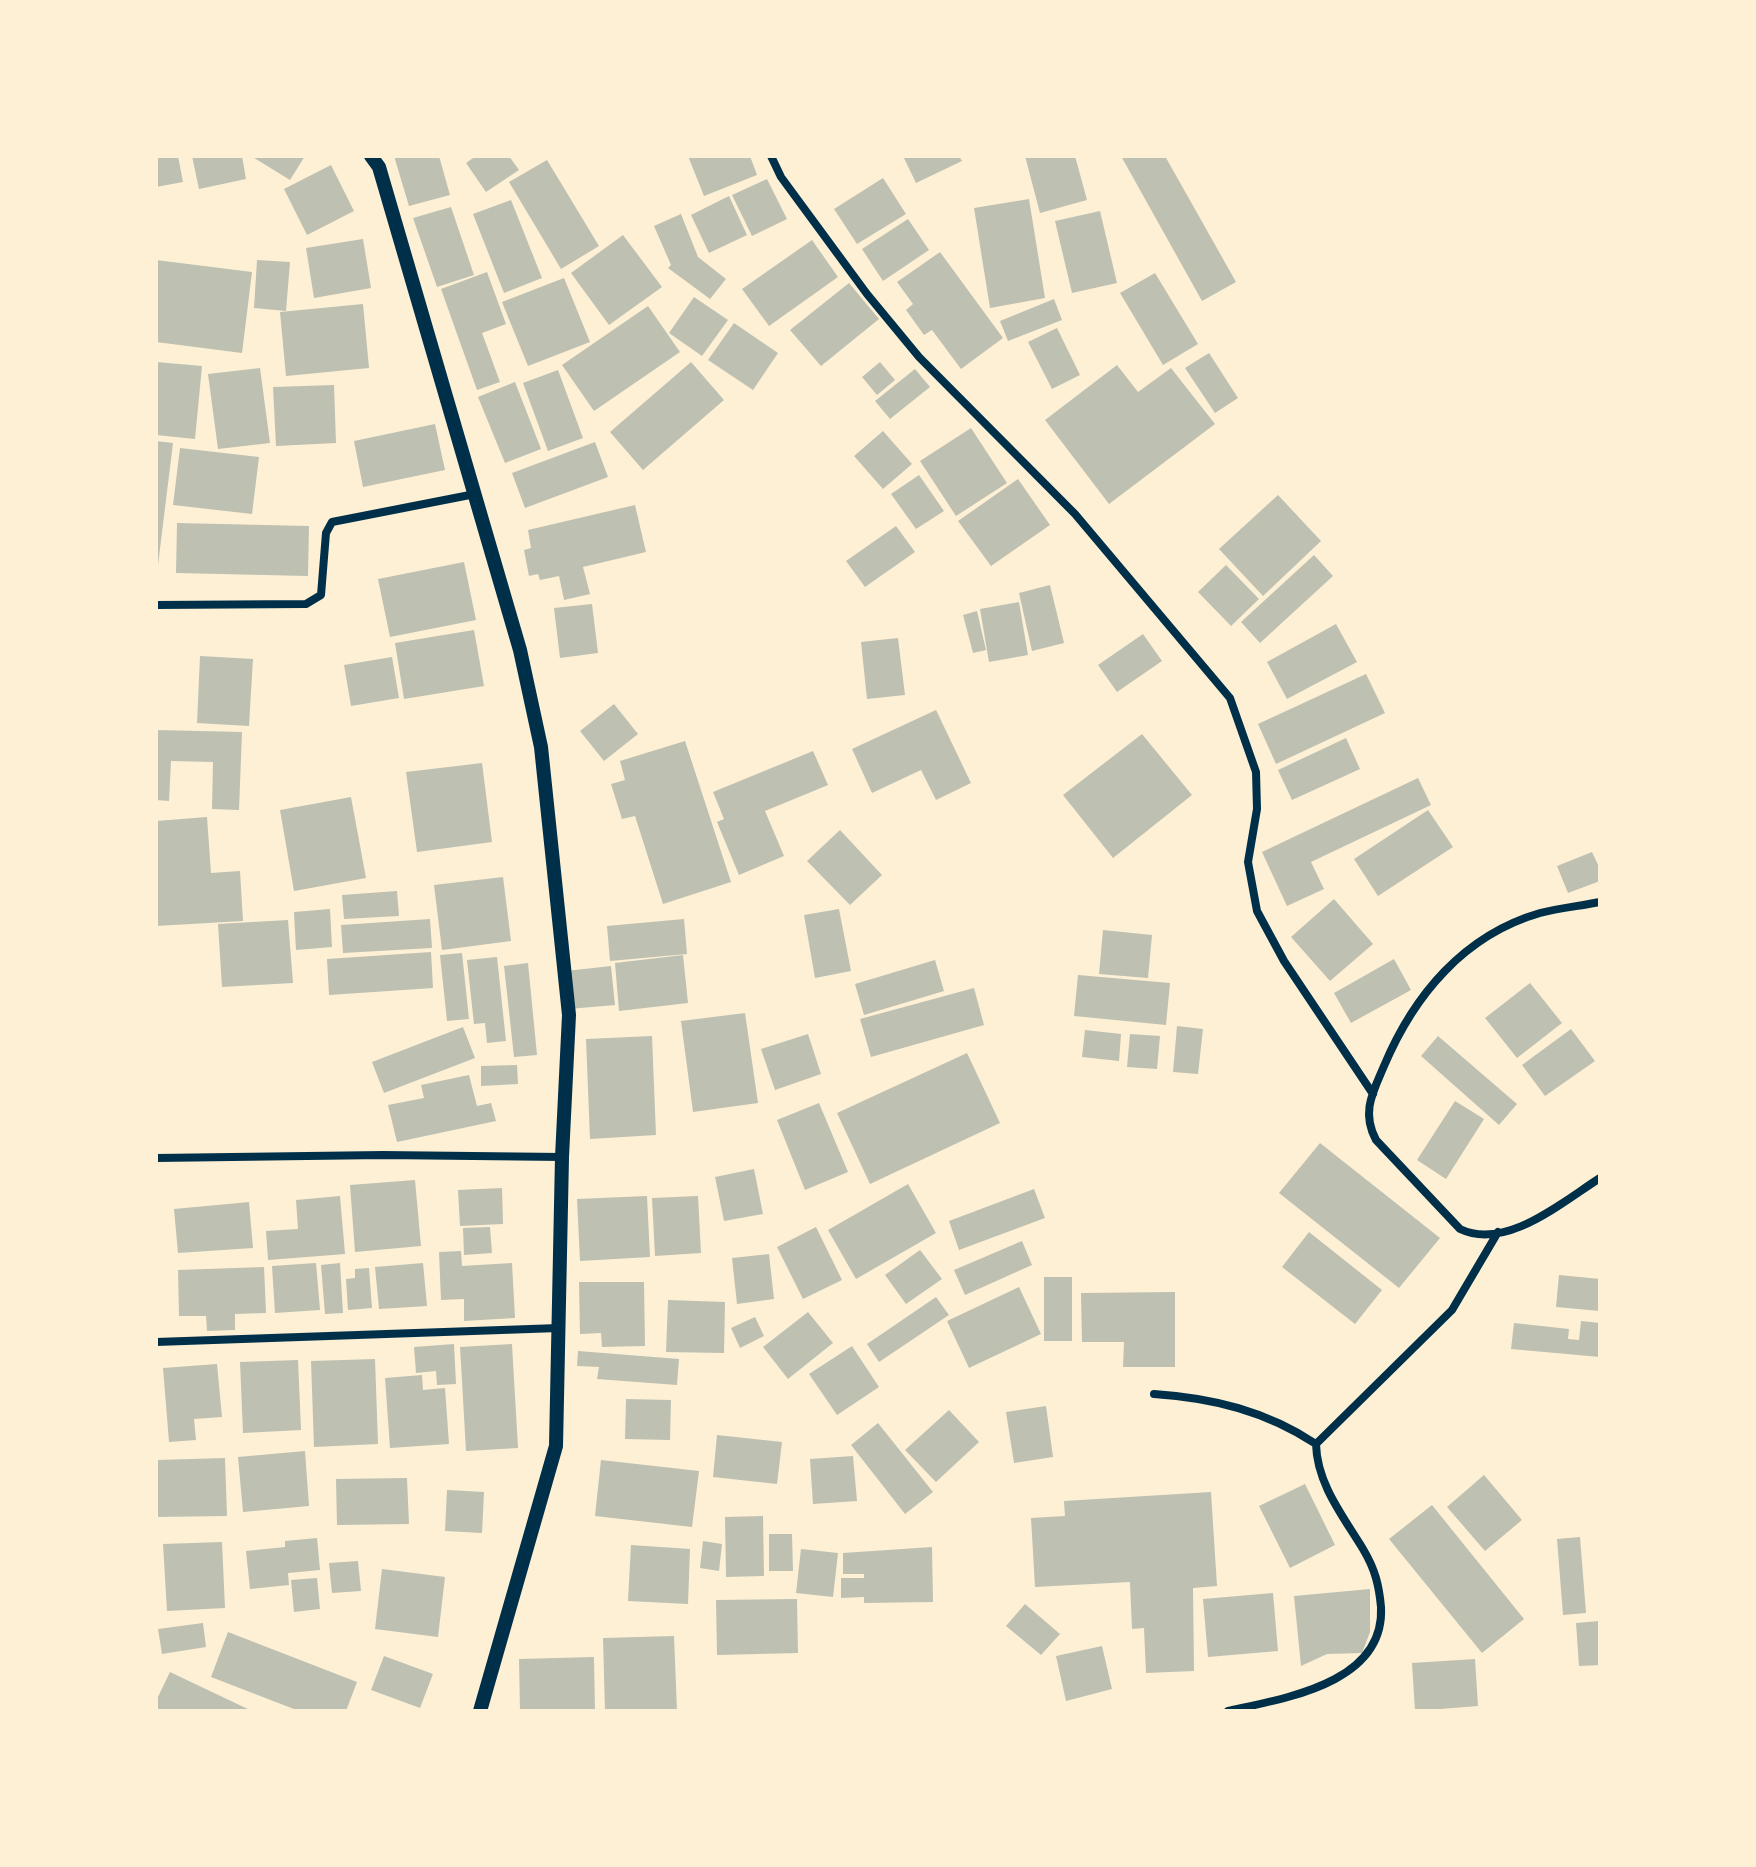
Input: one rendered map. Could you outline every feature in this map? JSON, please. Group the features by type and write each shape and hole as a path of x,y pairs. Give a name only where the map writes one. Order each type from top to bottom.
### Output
{"street":[{"path":"371,156 379,167 520,650 541,747 569,1015 562,1157 556,1446 480,1711"},
{"path":"771,156 781,177 841,259 919,357 1075,514 1225,690 1256,772 1257,809 1248,862 1257,911 1284,961 1373,1094"},
{"path":"156,605 306,604 321,595 326,533 332,522 475,494"},
{"path":"1600,902 1539,913 1486,936 1444,969 1417,1002 1394,1042 1367,1108 1370,1128 1391,1157 1460,1229 1475,1236 1522,1226 1600,1178"},
{"path":"156,1158 562,1157"},
{"path":"1228,1711 1288,1697 1337,1678 1372,1651 1382,1628 1379,1582 1317,1466 1316,1444 1452,1310 1498,1232"},
{"path":"156,1342 560,1328"},
{"path":"1154,1394 1201,1397 1243,1409 1286,1424 1316,1444"}],"building":[{"path":"156,156 178,156 183,182 156,187"},
{"path":"192,156 242,156 246,179 199,189"},
{"path":"251,156 305,156 290,180"},
{"path":"394,156 439,156 450,195 409,206"},
{"path":"476,156 509,156 519,170 486,192 466,163"},
{"path":"688,156 750,156 757,175 704,196"},
{"path":"903,156 959,156 962,161 916,183"},
{"path":"1025,156 1075,156 1087,200 1040,213"},
{"path":"1121,156 1165,156 1236,282 1202,301"},
{"path":"547,160 599,246 561,269 509,182"},
{"path":"331,165 354,211 307,235 284,189"},
{"path":"883,178 906,214 857,244 834,209"},
{"path":"767,179 787,219 752,236 732,195"},
{"path":"729,196 747,235 709,253 691,215"},
{"path":"1029,199 1045,298 990,308 974,208"},
{"path":"511,200 542,278 504,293 473,214"},
{"path":"451,207 474,275 437,287 413,218"},
{"path":"1100,211 1117,283 1072,293 1055,221"},
{"path":"681,214 698,257 726,279 710,299 668,268 671,265 654,226"},
{"path":"908,219 929,250 883,281 862,249"},
{"path":"623,235 662,287 609,325 571,273"},
{"path":"363,239 371,288 314,298 306,248"},
{"path":"812,240 838,277 769,326 742,289"},
{"path":"940,252 1003,338 961,369 932,330 924,335 906,310 913,304 897,282"},
{"path":"156,260 252,272 242,353 156,342"},
{"path":"257,260 290,262 286,311 254,308"},
{"path":"487,272 506,324 482,333 500,382 477,390 441,289"},
{"path":"1155,273 1198,344 1163,365 1120,293"},
{"path":"564,278 590,342 528,366 502,302"},
{"path":"849,283 879,319 821,366 790,330"},
{"path":"694,297 728,320 702,356 669,333"},
{"path":"1054,299 1062,320 1008,341 1000,321"},
{"path":"363,304 369,368 286,376 280,312"},
{"path":"648,306 680,352 594,411 562,365"},
{"path":"734,323 778,353 753,390 708,360"},
{"path":"1057,328 1080,375 1052,389 1028,342"},
{"path":"1209,353 1238,398 1215,413 1185,368"},
{"path":"156,362 202,366 195,439 156,435"},
{"path":"691,362 724,400 643,470 610,432"},
{"path":"880,362 895,380 877,395 862,377"},
{"path":"1117,365 1138,392 1171,368 1215,424 1109,504 1045,420"},
{"path":"260,368 270,443 218,449 208,374"},
{"path":"915,369 930,387 890,419 875,401"},
{"path":"558,370 583,438 548,451 523,383"},
{"path":"515,382 541,449 505,463 478,397"},
{"path":"334,385 336,443 276,446 273,387"},
{"path":"435,424 445,470 363,487 354,441"},
{"path":"971,428 1007,483 956,516 920,461"},
{"path":"883,431 912,464 883,489 854,456"},
{"path":"156,441 173,443 158,565 156,565"},
{"path":"595,442 608,477 525,508 512,473"},
{"path":"180,448 259,457 252,514 173,505"},
{"path":"919,475 944,511 916,529 891,494"},
{"path":"1018,479 1050,525 991,566 958,521"},
{"path":"1278,495 1321,541 1263,596 1219,549"},
{"path":"635,505 646,552 583,567 590,594 564,600 559,576 540,580 538,574 529,576 524,550 531,548 528,530"},
{"path":"177,523 309,526 308,576 176,573"},
{"path":"896,526 915,552 865,587 846,561"},
{"path":"1314,555 1333,576 1260,643 1241,622"},
{"path":"464,562 476,620 390,637 378,579"},
{"path":"1226,565 1259,599 1231,626 1198,592"},
{"path":"1050,585 1064,643 1032,651 1019,593"},
{"path":"1019,602 1028,655 989,662 980,609"},
{"path":"592,604 598,653 560,658 554,608"},
{"path":"977,611 986,650 973,653 963,615"},
{"path":"1336,624 1357,662 1287,699 1267,662"},
{"path":"474,630 484,686 404,699 395,643"},
{"path":"1143,634 1162,661 1117,692 1098,665"},
{"path":"898,638 905,695 867,699 861,642"},
{"path":"200,656 253,659 249,726 197,723"},
{"path":"392,657 399,698 351,706 344,665"},
{"path":"1366,674 1385,713 1276,764 1258,724"},
{"path":"614,704 638,734 604,761 580,731"},
{"path":"936,710 971,783 936,800 921,770 872,793 852,749"},
{"path":"156,730 242,732 239,810 212,809 213,762 171,761 169,801 156,800"},
{"path":"1142,734 1192,795 1113,858 1063,795"},
{"path":"1346,738 1360,769 1292,800 1278,770"},
{"path":"685,741 731,882 663,904 635,816 622,819 611,784 625,780 620,761"},
{"path":"813,751 828,785 765,811 784,856 739,875 717,822 724,819 713,792"},
{"path":"482,763 492,842 417,852 406,772"},
{"path":"1418,778 1431,805 1311,862 1324,889 1287,906 1262,852"},
{"path":"351,797 366,878 294,891 280,810"},
{"path":"1428,810 1453,847 1378,896 1354,859"},
{"path":"207,817 211,873 240,871 243,921 156,926 156,821"},
{"path":"840,830 882,875 850,905 807,861"},
{"path":"1592,852 1600,869 1600,881 1568,893 1557,866"},
{"path":"503,877 511,941 442,950 434,885"},
{"path":"397,891 399,916 344,919 342,895"},
{"path":"1334,899 1373,944 1330,981 1291,937"},
{"path":"330,909 332,947 296,950 294,912"},
{"path":"839,909 851,971 815,978 804,915"},
{"path":"430,919 432,948 343,953 341,925"},
{"path":"684,919 687,954 610,961 607,926"},
{"path":"288,920 293,983 222,987 218,924"},
{"path":"1103,930 1152,935 1148,978 1099,974"},
{"path":"431,952 433,988 329,995 327,959"},
{"path":"462,953 469,1019 447,1021 440,955"},
{"path":"683,955 688,1003 619,1011 615,963"},
{"path":"497,957 506,1041 487,1043 485,1023 474,1024 467,960"},
{"path":"1394,959 1411,990 1351,1023 1334,993"},
{"path":"935,960 944,991 864,1015 855,984"},
{"path":"528,963 537,1055 514,1057 504,966"},
{"path":"611,966 615,1005 569,1009 566,971"},
{"path":"1078,975 1170,983 1166,1025 1074,1016"},
{"path":"1530,983 1562,1023 1517,1058 1485,1018"},
{"path":"974,988 984,1025 871,1057 860,1019"},
{"path":"745,1013 758,1103 693,1112 681,1021"},
{"path":"1177,1026 1203,1029 1198,1074 1173,1072"},
{"path":"463,1027 475,1058 384,1093 372,1062"},
{"path":"1571,1029 1595,1061 1545,1096 1522,1065"},
{"path":"1085,1030 1121,1034 1119,1061 1082,1057"},
{"path":"808,1034 821,1074 775,1090 761,1049"},
{"path":"1130,1034 1160,1036 1157,1069 1127,1067"},
{"path":"652,1036 656,1135 590,1139 586,1039"},
{"path":"1438,1036 1517,1104 1499,1125 1421,1056"},
{"path":"967,1053 1000,1123 870,1184 837,1113"},
{"path":"517,1065 518,1084 481,1086 481,1066"},
{"path":"469,1075 477,1106 491,1103 496,1121 397,1142 388,1105 424,1098 421,1085"},
{"path":"1455,1101 1484,1119 1446,1179 1417,1160"},
{"path":"819,1103 848,1172 805,1190 777,1120"},
{"path":"1320,1143 1440,1238 1399,1288 1279,1193"},
{"path":"754,1169 763,1214 724,1221 715,1177"},
{"path":"415,1180 421,1246 355,1252 350,1185"},
{"path":"908,1184 936,1233 856,1279 828,1230"},
{"path":"502,1188 503,1224 460,1226 458,1190"},
{"path":"1034,1189 1045,1218 959,1250 949,1221"},
{"path":"340,1196 345,1254 268,1260 266,1231 298,1229 296,1200"},
{"path":"647,1196 650,1257 580,1261 577,1199"},
{"path":"698,1196 701,1253 655,1256 652,1198"},
{"path":"249,1202 253,1248 178,1253 174,1209"},
{"path":"490,1227 492,1253 464,1255 463,1228"},
{"path":"816,1227 842,1280 803,1299 777,1247"},
{"path":"1309,1232 1382,1290 1355,1324 1282,1267"},
{"path":"1022,1241 1032,1265 965,1295 954,1270"},
{"path":"920,1250 942,1279 906,1304 885,1275"},
{"path":"461,1251 462,1266 512,1263 515,1318 464,1321 464,1299 441,1300 439,1252"},
{"path":"769,1254 774,1299 737,1304 732,1258"},
{"path":"316,1263 320,1310 275,1313 272,1266"},
{"path":"340,1263 343,1313 325,1314 321,1265"},
{"path":"423,1263 427,1306 379,1309 375,1267"},
{"path":"264,1267 266,1313 235,1314 235,1330 207,1331 206,1316 179,1316 178,1270"},
{"path":"369,1268 372,1308 348,1310 346,1279 355,1278 355,1269"},
{"path":"1559,1275 1600,1279 1600,1311 1556,1307"},
{"path":"1044,1277 1072,1277 1072,1341 1044,1341"},
{"path":"579,1282 644,1282 645,1346 602,1347 601,1333 580,1334"},
{"path":"1019,1287 1041,1334 969,1368 947,1321"},
{"path":"1175,1292 1175,1367 1123,1367 1124,1342 1082,1342 1081,1293"},
{"path":"936,1297 949,1315 879,1362 867,1344"},
{"path":"668,1300 725,1302 724,1353 666,1352"},
{"path":"808,1312 833,1343 788,1379 763,1347"},
{"path":"755,1317 764,1336 740,1348 731,1328"},
{"path":"1581,1321 1600,1323 1600,1357 1511,1349 1514,1323 1569,1329 1568,1339 1579,1340"},
{"path":"454,1344 456,1384 437,1385 436,1371 416,1373 414,1347"},
{"path":"512,1344 518,1448 466,1451 460,1347"},
{"path":"852,1346 879,1387 837,1415 809,1374"},
{"path":"578,1351 679,1359 677,1385 597,1379 599,1367 577,1366"},
{"path":"375,1359 378,1444 314,1447 311,1361"},
{"path":"298,1360 301,1430 243,1433 240,1362"},
{"path":"217,1364 222,1417 194,1419 196,1440 169,1442 163,1368"},
{"path":"422,1375 423,1390 445,1388 449,1444 390,1448 385,1378"},
{"path":"626,1399 671,1400 670,1440 625,1439"},
{"path":"1046,1406 1053,1457 1014,1463 1006,1412"},
{"path":"949,1410 979,1442 936,1482 905,1450"},
{"path":"878,1423 933,1492 905,1514 851,1445"},
{"path":"717,1435 782,1442 777,1484 713,1477"},
{"path":"305,1451 309,1506 243,1512 238,1457"},
{"path":"853,1456 857,1501 813,1504 810,1459"},
{"path":"225,1458 227,1516 156,1517 156,1460"},
{"path":"601,1460 699,1471 692,1527 595,1516"},
{"path":"1484,1475 1522,1520 1485,1551 1447,1507"},
{"path":"407,1478 409,1524 337,1525 336,1479"},
{"path":"1305,1484 1335,1545 1290,1568 1259,1506"},
{"path":"447,1490 484,1492 482,1533 445,1531"},
{"path":"1211,1492 1217,1586 1193,1588 1194,1671 1146,1673 1144,1628 1132,1629 1130,1582 1035,1587 1031,1518 1065,1516 1064,1501"},
{"path":"1432,1505 1524,1619 1482,1653 1389,1539"},
{"path":"763,1516 764,1576 726,1577 725,1517"},
{"path":"769,1534 792,1534 793,1571 769,1571"},
{"path":"1580,1537 1586,1613 1563,1615 1557,1539"},
{"path":"317,1538 320,1570 288,1573 289,1585 250,1589 246,1551 285,1547 285,1541"},
{"path":"703,1541 722,1544 719,1571 700,1568"},
{"path":"222,1542 225,1608 167,1611 163,1544"},
{"path":"631,1545 690,1549 688,1604 628,1601"},
{"path":"932,1547 933,1602 864,1603 864,1597 841,1598 841,1578 864,1578 864,1574 843,1574 843,1553"},
{"path":"801,1549 838,1553 833,1597 796,1593"},
{"path":"358,1561 361,1591 332,1593 329,1563"},
{"path":"382,1569 445,1577 438,1637 375,1629"},
{"path":"317,1578 320,1609 294,1612 291,1580"},
{"path":"1370,1589 1370,1632 1362,1653 1327,1654 1301,1666 1294,1596"},
{"path":"1273,1593 1278,1651 1208,1657 1203,1599"},
{"path":"797,1599 798,1653 717,1655 716,1600"},
{"path":"1025,1604 1060,1634 1041,1655 1006,1626"},
{"path":"1600,1621 1600,1665 1579,1666 1576,1623"},
{"path":"203,1623 206,1647 162,1654 158,1629"},
{"path":"228,1632 357,1682 346,1711 299,1711 211,1677"},
{"path":"674,1636 677,1711 605,1711 603,1638"},
{"path":"1102,1646 1112,1689 1066,1701 1056,1656"},
{"path":"384,1656 433,1674 420,1708 371,1690"},
{"path":"594,1657 595,1711 520,1711 519,1659"},
{"path":"1475,1659 1478,1706 1415,1711 1412,1663"},
{"path":"170,1672 252,1711 156,1711 156,1701"}]}
